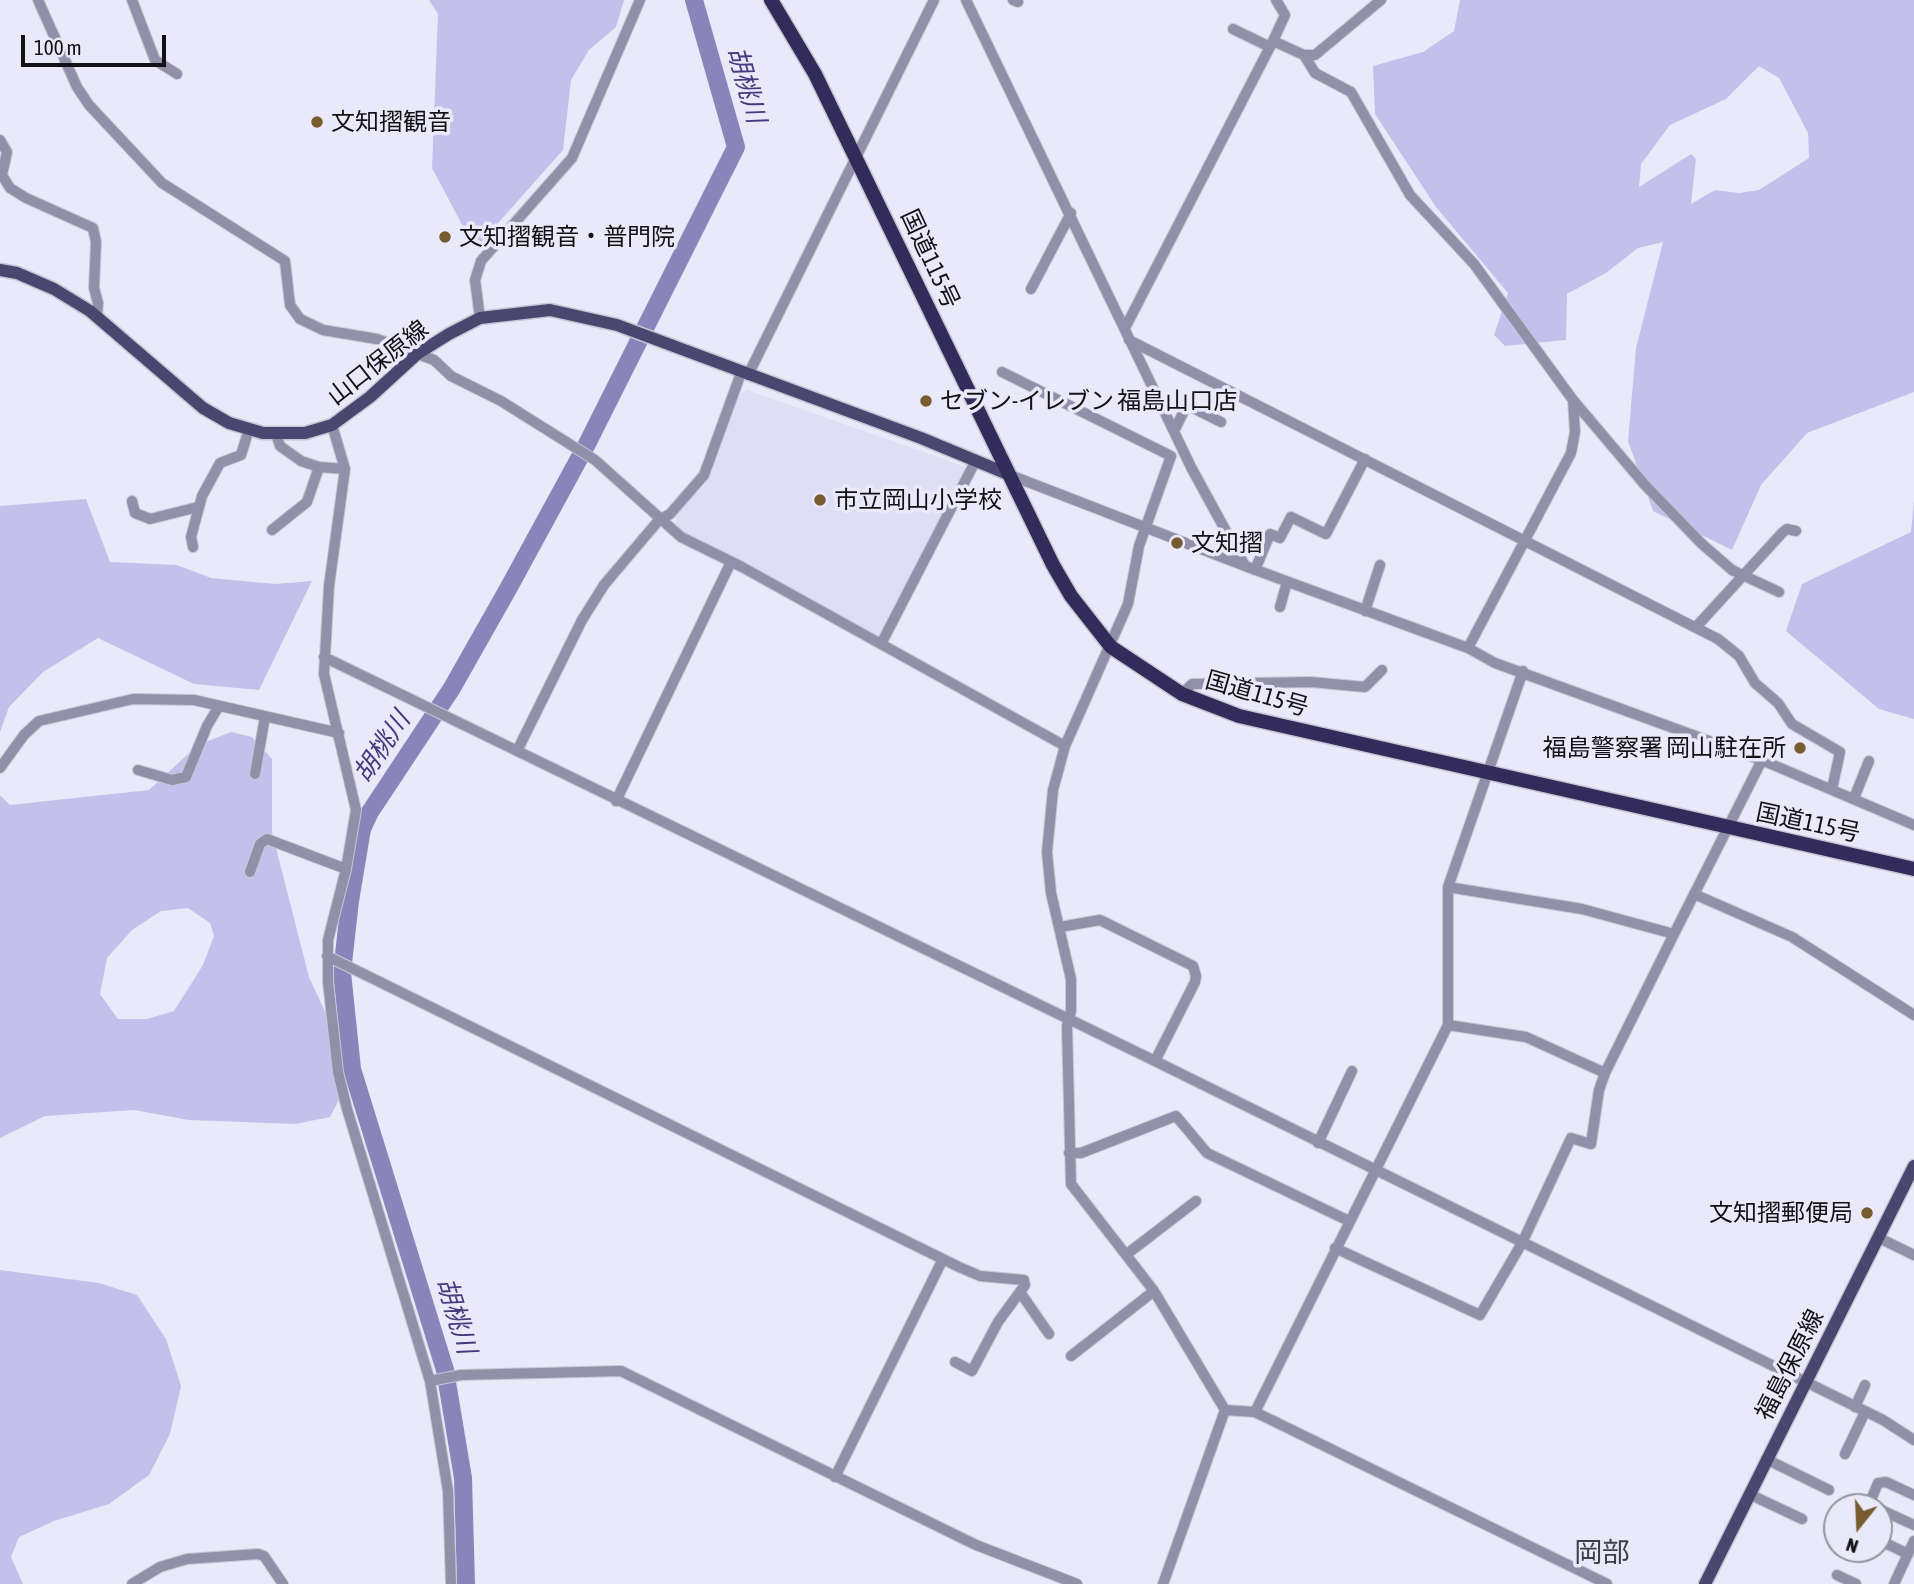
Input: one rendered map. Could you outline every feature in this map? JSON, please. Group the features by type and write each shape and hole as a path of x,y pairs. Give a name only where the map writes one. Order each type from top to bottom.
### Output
{"highway":[{"name":"国道115号","path":"771,0 804,52 1063,583 1111,647 1182,694 1239,716 1914,869"}],"main road":[{"name":"山口保原線","path":"0,270 17,273 54,289 97,316 203,408 229,423 249,429 276,434 305,433 332,425 370,397 417,354 480,318 550,310 584,316 976,460 1010,475"},
{"name":"福島保原線","path":"1705,1584 1914,1166"}],"street":[{"path":"38,0 77,87 89,105 162,183 285,261 290,305 300,319 323,330 377,339 434,360 451,376 501,401 580,449 681,537 1065,746"},
{"path":"132,0 155,60 177,74"},
{"path":"480,318 475,280 481,261 572,158 640,0"},
{"path":"517,751 586,612 604,585 659,520 670,514 704,475 745,374 857,159 934,0"},
{"path":"966,0 1071,214 1129,340 1250,568"},
{"path":"1125,328 1272,44 1284,15 1276,0"},
{"path":"1233,29 1304,55 1315,55 1381,0"},
{"path":"1304,55 1315,73 1351,92 1410,195 1474,264 1573,400 1645,485 1702,544 1741,576 1779,592"},
{"path":"0,139 7,152 2,178 26,198 93,228 96,242 94,288 98,303 97,316"},
{"path":"1031,289 1071,214"},
{"path":"1129,340 1718,639 1739,656 1755,683 1778,703 1793,724 1840,752 1832,789"},
{"path":"1002,372 1171,456"},
{"path":"1468,648 1571,453 1575,432 1573,400"},
{"path":"1221,422 1187,405 1139,545 1128,604 1065,746 1053,790 1046,837 1051,894 1071,979 1072,997 1068,1020 1071,1184 1154,1291 1225,1410"},
{"path":"332,425 345,469 334,535 324,674 356,810 346,869 332,915 327,956 335,1049 344,1096 430,1381 448,1492 451,1584"},
{"path":"192,547 191,537 198,507 220,463 241,456 249,429"},
{"path":"276,434 276,441 286,452 319,467 345,469"},
{"path":"1250,568 1270,534 1280,538 1291,517 1326,534 1365,459"},
{"path":"881,644 976,460"},
{"path":"272,530 307,502 319,467"},
{"path":"1010,475 1146,530 1468,648 1495,663 1762,760 1854,797 1914,825"},
{"path":"132,501 135,513 150,519 198,507"},
{"path":"1696,627 1783,532 1787,529 1796,531"},
{"path":"616,801 731,562"},
{"path":"1365,611 1380,565"},
{"path":"1280,607 1287,582"},
{"path":"324,657 1156,1061 1805,1382 1914,1440"},
{"path":"1182,694 1192,684 1311,682 1365,687 1382,670"},
{"path":"1255,1412 1448,1025 1448,887 1485,773 1523,671"},
{"path":"0,768 24,735 39,722 133,699 194,700 339,733"},
{"path":"138,770 172,780 186,777 207,726 219,706"},
{"path":"255,774 265,717"},
{"path":"1335,1248 1480,1315 1522,1243 1571,1138 1591,1144 1599,1090 1605,1073 1762,760"},
{"path":"1854,797 1869,761"},
{"path":"250,872 260,844 268,839 346,869"},
{"path":"1448,887 1582,909 1674,934"},
{"path":"1694,894 1792,937 1914,1015"},
{"path":"1060,927 1100,920 1193,966 1195,982 1156,1061"},
{"path":"327,956 943,1259 980,1276 1024,1280 1025,1285 998,1322 972,1371 955,1362"},
{"path":"1448,1025 1526,1037 1605,1073"},
{"path":"1318,1143 1352,1071"},
{"path":"1069,1153 1081,1153 1176,1116 1208,1153 1349,1221"},
{"path":"1127,1254 1196,1201"},
{"path":"1879,1238 1914,1255"},
{"path":"835,1477 943,1259"},
{"path":"1072,1356 1154,1291"},
{"path":"1020,1292 1049,1334"},
{"path":"430,1381 461,1375 621,1371 976,1545 1077,1584"},
{"path":"1855,1407 1865,1385"},
{"path":"1225,1410 1255,1412 1606,1584"},
{"path":"1163,1584 1225,1410"},
{"path":"1845,1454 1865,1412"},
{"path":"1766,1459 1829,1490"},
{"path":"1874,1493 1878,1483 1885,1482 1914,1495"},
{"path":"1749,1494 1802,1519"},
{"path":"1893,1515 1914,1525"},
{"path":"1894,1584 1914,1541"},
{"path":"1893,1547 1908,1555"},
{"path":"132,1584 160,1567 187,1559 258,1553 267,1559 283,1584"},
{"path":"1838,1575 1856,1584"}],"shaded area":[{"path":"429,0 624,0 616,27 589,50 571,80 563,150 475,249 432,168 438,14"},
{"path":"1460,0 1914,0 1914,392 1807,433 1761,485 1732,550 1653,511 1628,441 1636,348 1663,242 1638,248 1606,273 1567,294 1566,340 1505,346 1494,335 1508,293 1436,207 1375,114 1373,66 1423,52 1454,31","holes":["1759,66 1779,78 1808,133 1809,158 1759,190 1739,193 1715,190 1691,204 1696,159 1691,154 1639,187 1641,164 1670,125 1726,99"]},
{"name":"市立岡山小学校","path":"747,390 966,467 881,634 875,636 686,534 676,525 676,515 705,484 740,394"},
{"path":"86,499 110,562 177,565 211,578 275,584 312,581 259,690 194,684 98,638 43,672 9,707 0,732 0,506"},
{"path":"1914,501 1914,719 1879,709 1786,631 1802,584 1911,532"},
{"path":"231,732 252,737 272,759 272,832 309,977 349,1063 340,1098 330,1117 295,1124 189,1120 134,1110 45,1116 0,1138 0,795 10,805 149,790 198,745","holes":["188,908 210,923 214,936 203,965 174,1011 147,1019 118,1019 100,994 107,958 132,930 161,911"]},
{"path":"0,1270 99,1283 137,1295 166,1339 181,1386 170,1434 149,1475 109,1504 54,1521 19,1537 11,1557 23,1584 0,1584"}],"waterway":[{"name":"胡桃川","path":"466,1584 463,1478 445,1370 352,1069 342,972 350,901 362,829 370,812 452,688 508,589 587,444 736,147 694,0"}],"place":[{"name":"文知摺観音","path":"317,122"},
{"name":"文知摺観音・普門院","path":"445,237"},
{"name":"セブン-イレブン 福島山口店","path":"926,401"},
{"name":"市立岡山小学校","path":"820,500"},
{"name":"文知摺","path":"1177,543"},
{"name":"福島警察署 岡山駐在所","path":"1800,748"},
{"name":"文知摺郵便局","path":"1867,1213"}],"district":[{"name":"岡部","path":"1602,1553"}]}
